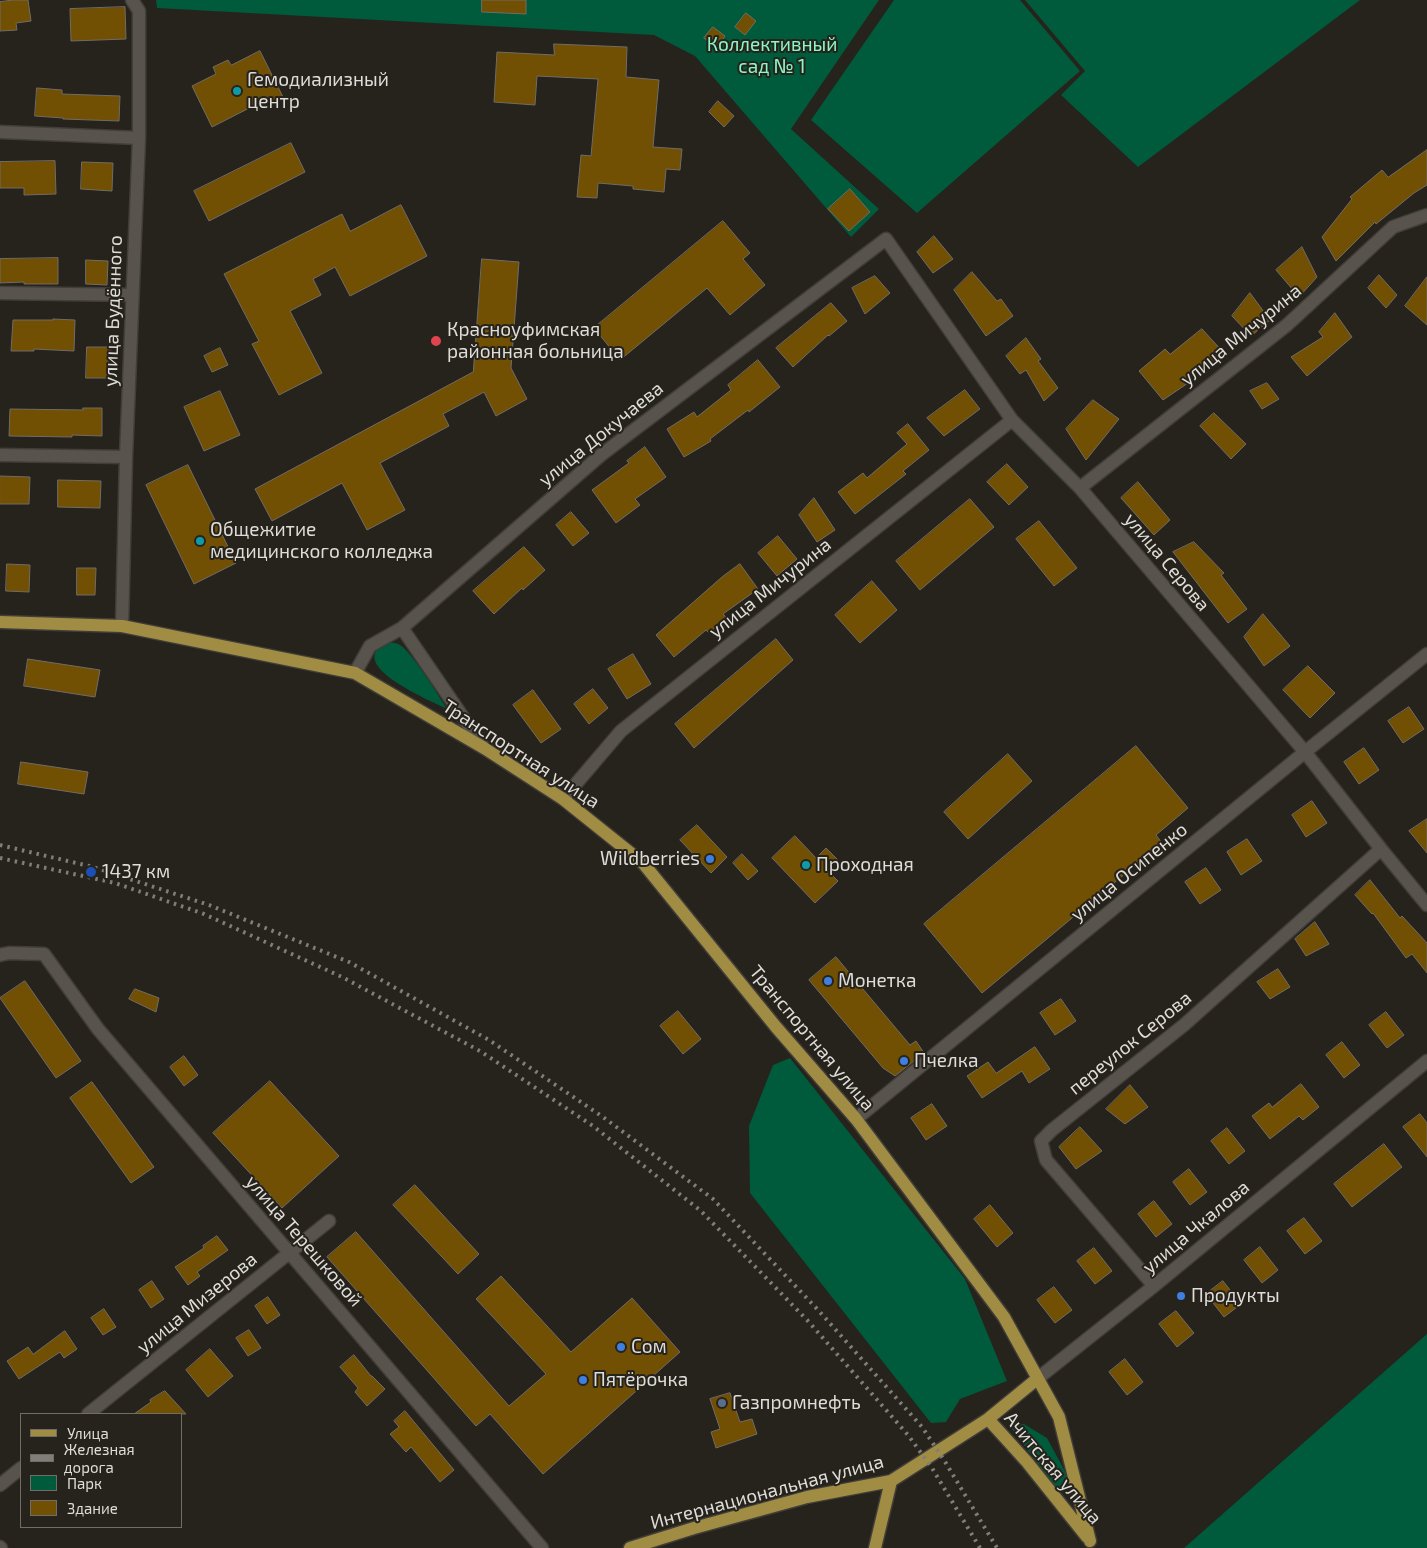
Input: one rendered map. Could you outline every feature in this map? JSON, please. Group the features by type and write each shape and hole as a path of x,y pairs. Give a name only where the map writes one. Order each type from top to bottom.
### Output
{"main road":[{"name":"Транспортная улица","path":"0,622 122,626 355,673 484,748 563,798 643,863 776,1027 856,1119 1004,1317 1038,1379"},
{"name":"улица Чкалова","path":"988,1419 1038,1379"},
{"name":"Ачитская улица","path":"1038,1379 1059,1417 1092,1544"},
{"name":"Ачитская улица","path":"988,1419 1026,1462 1092,1544"},
{"name":"Интернациональная улица","path":"630,1548 694,1528 807,1498 891,1481 988,1419"},
{"path":"876,1548 891,1481"}],"street":[{"name":"улица Будённого","path":"122,626 126,457 139,138 139,11 132,0"},
{"path":"0,132 139,138"},
{"name":"улица Мичурина","path":"1080,488 1287,325 1393,227 1427,215"},
{"name":"улица Серова","path":"886,239 1012,420 1080,488 1305,752 1380,849 1427,905"},
{"name":"улица Докучаева","path":"355,673 370,646 402,628 601,455 886,239"},
{"path":"0,293 132,294"},
{"name":"улица Мичурина","path":"563,798 621,731 1012,420"},
{"path":"0,455 126,457"},
{"path":"402,628 484,748"},
{"name":"улица Осипенко","path":"856,1119 1427,654"},
{"name":"переулок Серова","path":"1154,1286 1046,1160 1042,1141 1052,1130 1184,1025 1380,849"},
{"name":"улица Терешковой","path":"0,955 9,953 44,954 98,1029 542,1548"},
{"name":"улица Чкалова","path":"1038,1379 1154,1286 1427,1060"},
{"name":"улица Мизерова","path":"89,1413 329,1221"},
{"path":"0,1485 20,1469"}],"green space":[{"name":"Коллективный сад № 1","path":"156,0 879,0 791,129 879,209 851,237 695,56 654,35 157,8"},
{"path":"894,0 1020,0 1080,71 917,213 811,120"},
{"path":"1025,0 1360,0 1138,167 1061,95 1085,71"},
{"path":"385,643 396,643 405,649 425,674 447,709 409,690 383,672 375,662 375,652"},
{"path":"790,1058 965,1279 1007,1381 960,1399 946,1422 931,1423 750,1193 749,1126 773,1065"},
{"path":"1427,1334 1427,1548 1184,1548"},
{"path":"1014,1424 1024,1424 1047,1438 1068,1477 1069,1491 1063,1493 1053,1484 1012,1429"}],"building":[{"path":"28,0 31,21 16,23 17,30 0,31 0,2"},
{"path":"482,0 526,0 526,14 482,12"},
{"path":"125,7 126,39 71,41 70,9"},
{"path":"746,13 756,21 745,35 735,27"},
{"path":"713,27 725,36 717,48 704,38"},
{"path":"554,44 627,47 626,77 659,80 653,147 682,149 680,170 666,169 664,192 633,189 633,186 598,183 597,198 577,197 581,155 591,156 598,79 537,76 535,105 494,102 497,52 554,55"},
{"name":"Гемодиализный центр","path":"260,51 283,97 268,104 265,100 212,127 192,86 216,74 213,67 228,60 231,65"},
{"path":"37,88 62,90 62,94 120,96 119,121 35,116"},
{"path":"718,101 734,116 724,127 709,112"},
{"path":"291,143 305,172 209,221 194,191"},
{"path":"1427,150 1427,185 1414,193 1376,224 1375,222 1336,261 1322,237 1352,199 1350,197 1382,170 1388,177"},
{"path":"55,161 56,194 24,195 24,188 0,188 0,162"},
{"path":"82,162 113,163 112,191 81,189"},
{"path":"850,189 870,212 849,231 828,209"},
{"path":"401,205 427,256 350,296 335,267 313,279 321,295 290,311 322,373 279,395 252,344 259,341 224,274 342,214 350,231"},
{"path":"723,221 750,253 743,259 765,285 730,315 707,288 620,360 594,328"},
{"path":"934,236 953,259 933,273 917,252"},
{"path":"1302,247 1317,277 1299,297 1276,270"},
{"path":"58,258 58,284 0,283 0,259"},
{"path":"482,259 519,262 511,368 527,399 496,416 484,392 443,414 449,426 380,463 405,510 367,530 342,483 272,521 255,489 473,372"},
{"path":"86,260 108,261 107,285 86,284"},
{"path":"972,272 997,301 1001,299 1013,316 986,336 954,290"},
{"path":"1379,275 1397,295 1386,308 1368,288"},
{"path":"875,276 890,293 865,314 852,288"},
{"path":"1427,277 1427,325 1405,306"},
{"path":"1250,293 1270,320 1251,336 1232,316"},
{"path":"831,303 847,321 828,335 793,367 776,348"},
{"path":"1335,313 1352,337 1307,376 1291,357 1323,337 1319,332"},
{"path":"13,320 75,320 74,351 34,349 34,351 11,351"},
{"path":"1202,329 1224,353 1189,379 1191,381 1163,400 1139,371 1165,349 1170,354"},
{"path":"1026,338 1041,359 1038,361 1058,388 1044,401 1026,370 1020,374 1006,356"},
{"path":"87,347 111,347 110,378 86,378"},
{"path":"220,348 228,365 212,372 204,356"},
{"path":"758,360 780,387 749,412 748,410 710,439 711,441 684,457 667,429 694,412 697,417 731,390 728,385"},
{"path":"1267,383 1279,399 1262,409 1250,391"},
{"path":"965,390 980,409 944,436 927,418"},
{"path":"220,391 240,435 204,451 184,407"},
{"path":"1093,400 1119,419 1086,460 1066,429"},
{"path":"83,408 102,408 102,436 9,436 10,409 83,410"},
{"path":"1214,413 1246,444 1231,459 1200,426"},
{"path":"908,424 929,450 903,471 906,474 855,514 838,492 863,473 867,478 907,444 897,433"},
{"path":"645,447 666,477 635,499 640,505 616,523 592,490 629,463 627,461"},
{"path":"1007,464 1028,487 1009,505 987,482"},
{"name":"Общежитие медицинского колледжа","path":"188,465 236,563 194,584 146,485"},
{"path":"0,476 30,477 29,504 0,504"},
{"path":"58,480 101,481 100,508 58,507"},
{"path":"1138,482 1170,520 1154,535 1121,498"},
{"path":"814,498 835,530 817,542 799,515"},
{"path":"970,499 994,527 920,590 896,561"},
{"path":"571,512 589,533 573,546 556,525"},
{"path":"1039,521 1077,568 1054,586 1016,539"},
{"path":"778,536 797,559 777,576 758,553"},
{"path":"1194,542 1224,573 1221,575 1247,609 1228,623 1173,552"},
{"path":"524,547 545,570 494,614 473,591"},
{"path":"7,564 30,565 29,592 6,591"},
{"path":"740,564 758,589 723,614 727,618 709,633 706,630 674,657 656,635 722,577"},
{"path":"77,568 96,568 95,595 77,595"},
{"path":"872,581 897,610 860,643 835,615"},
{"path":"1263,614 1290,646 1264,666 1244,637"},
{"path":"776,639 793,660 694,748 675,724"},
{"path":"633,654 651,684 627,699 608,669"},
{"path":"28,659 100,670 95,697 24,686"},
{"path":"1308,666 1335,693 1310,718 1283,690"},
{"path":"593,689 608,708 589,724 574,704"},
{"path":"533,690 561,729 541,743 513,705"},
{"path":"1409,707 1424,729 1403,743 1388,721"},
{"path":"1136,746 1188,808 1156,835 1162,843 982,993 924,924"},
{"path":"1364,748 1379,770 1359,784 1344,762"},
{"path":"1008,754 1032,781 968,839 944,812"},
{"path":"21,762 88,772 84,794 18,784"},
{"path":"1312,801 1327,823 1306,837 1292,815"},
{"path":"1427,819 1427,853 1409,831"},
{"path":"697,825 727,857 711,873 680,840"},
{"name":"Проходная","path":"795,836 816,858 826,848 838,860 827,870 838,881 815,903 772,858"},
{"path":"1247,839 1262,861 1241,875 1227,852"},
{"path":"742,854 758,871 748,880 733,863"},
{"path":"1206,868 1221,890 1200,904 1185,882"},
{"path":"1370,880 1400,918 1402,916 1427,943 1427,973 1412,954 1406,958 1373,913 1355,895"},
{"path":"1315,922 1329,944 1306,956 1295,939"},
{"path":"836,957 910,1045 916,1041 924,1053 895,1076 883,1068 809,980"},
{"path":"1278,969 1290,987 1270,999 1257,982"},
{"path":"25,981 81,1061 56,1078 0,998"},
{"path":"135,989 159,998 156,1012 129,999"},
{"path":"1061,999 1076,1021 1055,1035 1040,1013"},
{"path":"678,1011 701,1039 683,1054 660,1026"},
{"path":"1386,1012 1404,1035 1387,1048 1369,1025"},
{"path":"1342,1042 1360,1065 1344,1078 1326,1055"},
{"path":"1035,1047 1050,1069 1029,1083 1022,1071 982,1098 967,1076 988,1062 996,1073"},
{"path":"184,1056 198,1075 184,1086 170,1067"},
{"path":"270,1081 339,1156 282,1208 213,1133"},
{"path":"92,1082 154,1167 131,1183 70,1098"},
{"path":"1301,1084 1319,1107 1303,1120 1299,1116 1270,1139 1252,1116 1269,1103 1272,1107"},
{"path":"1130,1085 1148,1107 1125,1124 1106,1109"},
{"path":"932,1104 947,1126 926,1140 911,1118"},
{"path":"1420,1114 1427,1123 1427,1157 1403,1127"},
{"path":"1080,1127 1102,1151 1076,1169 1059,1147"},
{"path":"1227,1128 1245,1151 1229,1164 1211,1141"},
{"path":"1384,1144 1402,1167 1352,1207 1334,1184"},
{"path":"1189,1169 1207,1192 1190,1205 1173,1182"},
{"path":"415,1185 479,1254 458,1274 393,1205"},
{"path":"1154,1201 1172,1224 1156,1237 1138,1214"},
{"path":"990,1205 1013,1233 997,1247 974,1219"},
{"path":"1304,1218 1322,1241 1305,1254 1287,1231"},
{"path":"356,1232 509,1406 546,1374 476,1299 501,1276 571,1352 632,1298 680,1352 543,1474 490,1414 476,1426 327,1257"},
{"path":"217,1236 228,1250 197,1272 200,1276 188,1285 175,1267 204,1248 203,1246"},
{"path":"1260,1247 1278,1270 1262,1283 1244,1260"},
{"path":"1094,1248 1112,1271 1095,1284 1077,1261"},
{"path":"152,1281 164,1299 151,1308 139,1290"},
{"path":"1223,1281 1241,1304 1224,1317 1206,1294"},
{"path":"1054,1287 1072,1310 1055,1323 1037,1300"},
{"path":"268,1297 280,1315 267,1324 255,1306"},
{"path":"104,1309 116,1327 103,1335 91,1318"},
{"path":"1176,1311 1194,1333 1177,1347 1159,1324"},
{"path":"249,1330 261,1348 248,1356 236,1338"},
{"path":"65,1331 77,1349 64,1358 60,1352 19,1379 7,1361 28,1347 33,1354"},
{"path":"210,1349 233,1376 208,1397 186,1370"},
{"path":"354,1355 371,1376 385,1389 367,1406 355,1392 358,1388 340,1367"},
{"path":"1125,1359 1143,1382 1127,1395 1109,1372"},
{"path":"165,1391 186,1414 135,1413 151,1402 150,1400"},
{"path":"730,1393 740,1422 752,1419 757,1434 716,1448 711,1432 720,1429 710,1399"},
{"path":"405,1411 454,1470 440,1482 411,1447 406,1452 390,1434 399,1427 394,1421"}],"railway":[{"path":"0,845 93,867 209,905 349,962 489,1040 603,1117 713,1199 819,1311 922,1427 997,1548"},
{"path":"0,858 115,883 204,914 342,977 480,1051 593,1126 701,1211 808,1321 908,1435 932,1468 980,1548"}],"place":[{"name":"Гемодиализный центр","path":"237,91"},
{"name":"Красноуфимская районная больница","path":"436,341"},
{"name":"Общежитие медицинского колледжа","path":"200,541"},
{"name":"Wildberries","path":"710,859"},
{"name":"Проходная","path":"806,865"},
{"name":"1437 км","path":"91,872"},
{"name":"Монетка","path":"828,981"},
{"name":"Пчелка","path":"904,1061"},
{"name":"Продукты","path":"1181,1296"},
{"name":"Сом","path":"621,1347"},
{"name":"Пятёрочка","path":"583,1380"},
{"name":"Газпромнефть","path":"722,1403"}]}
